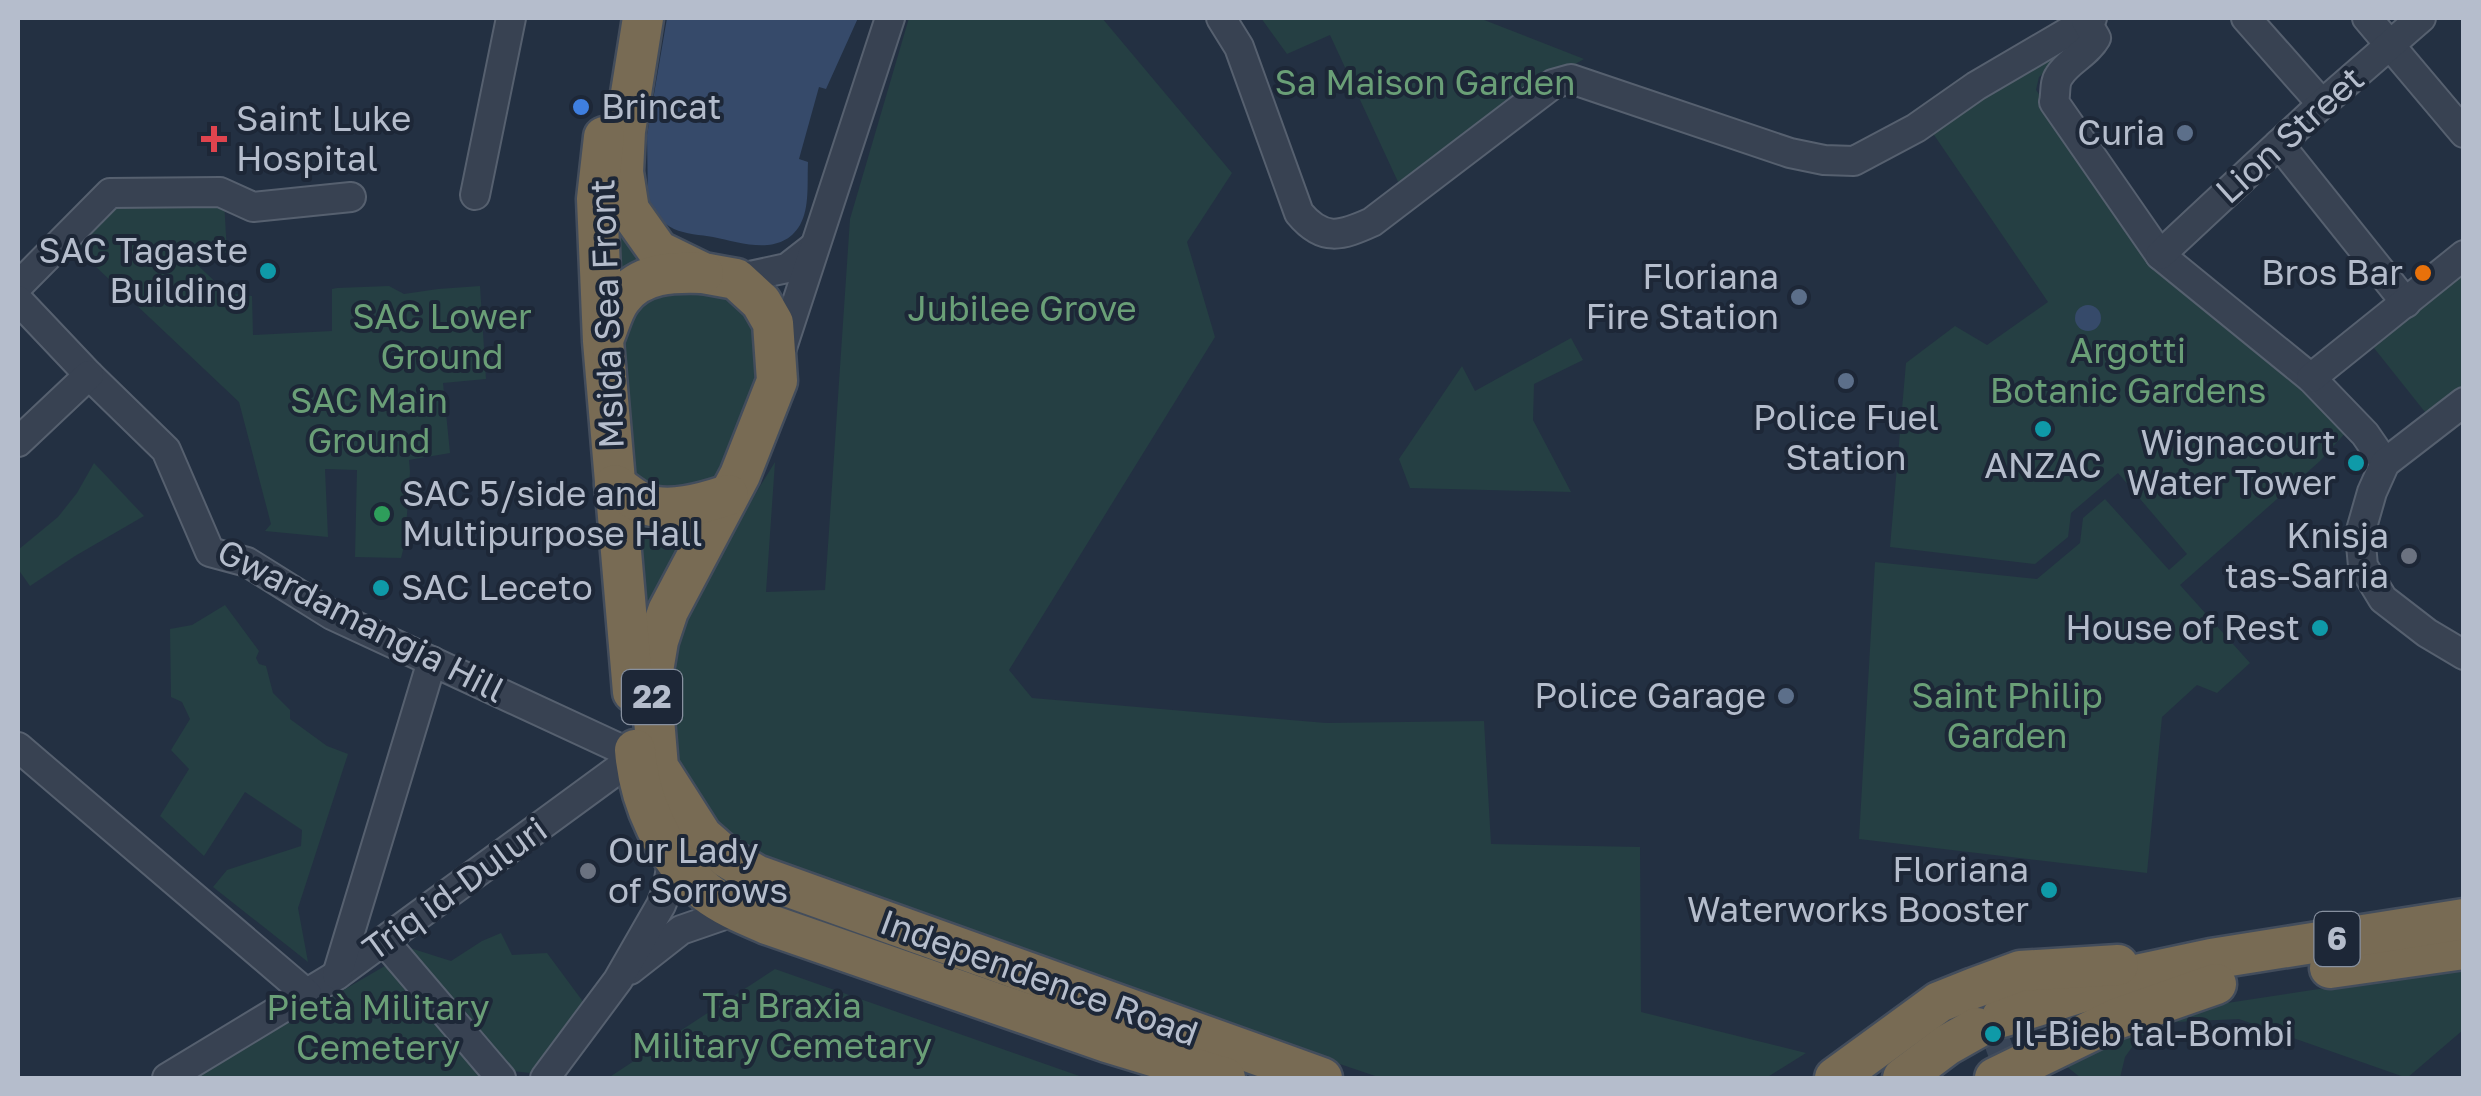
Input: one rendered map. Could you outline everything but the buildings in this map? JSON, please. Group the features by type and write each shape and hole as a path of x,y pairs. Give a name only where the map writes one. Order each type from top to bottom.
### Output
{"highway":[{"name":"Msida Sea Front","path":"620,18 597,200 603,341 631,655 636,756 656,831 672,856 720,901"},
{"name":"Msida Sea Front","path":"643,18 625,131 623,172 629,210 658,251 720,276 761,302 772,323 777,381 740,476 668,611 651,683 658,767 702,836 756,875"},
{"path":"603,341 621,299 640,283 664,272 720,276"},
{"path":"616,486 644,504 673,507 701,504 728,495"},
{"name":"Independence Road","path":"756,875 1322,1078"},
{"name":"Independence Road","path":"720,901 786,930 1107,1042 1225,1078"},
{"name":"6","path":"1903,1078 1947,1045 1996,1052 2116,1019 2214,971 2464,919"},
{"name":"6","path":"1943,1078 2136,975 2464,949"},
{"path":"1835,1078 1940,1002 2020,972 2214,971"},
{"path":"1865,1078 1940,1002"},
{"path":"1107,1042 1142,1078"}],"street":[{"path":"475,195 511,18"},
{"path":"777,364 890,18"},
{"path":"1221,18 1239,47 1298,213 1311,228 1334,236 1372,222 1553,84 1571,79 1790,153 1854,161 1916,128 1976,86 2089,19 2096,38 2088,50 2060,73 2054,102 2160,255 2311,378 2366,434 2385,463"},
{"path":"2246,18 2322,104"},
{"path":"2367,18 2464,133"},
{"name":"Lion Street","path":"2160,255 2421,18"},
{"path":"2279,144 2406,302"},
{"path":"18,286 110,192 220,192 252,208 351,197"},
{"path":"720,276 787,268 814,247"},
{"path":"2311,378 2464,255"},
{"name":"Gwardamangia Hill","path":"18,300 166,450 210,552 247,562 332,614 636,756"},
{"path":"18,442 88,375"},
{"path":"2464,402 2385,463 2360,534 2363,566 2383,599 2464,655"},
{"path":"337,975 432,661"},
{"path":"18,747 307,994"},
{"name":"Triq id-Duluri","path":"167,1078 337,975 636,756"},
{"path":"545,1078 618,980 661,905 672,856"},
{"path":"618,980 720,901"},
{"path":"385,942 501,1078"}],"green space":[{"name":"Jubilee Grove","path":"909,18 1102,18 1232,173 1187,242 1215,337 1009,670 1032,698 1326,723 1484,721 1491,844 1640,847 1641,1012 1806,1053 1766,1078 1381,1078 799,880 709,825 662,756 678,631 697,588 775,462 766,592 825,590 850,219"},
{"name":"Sa Maison Garden","path":"1261,18 1479,18 1584,59 1563,71 1542,74 1399,184 1330,35 1287,54"},
{"path":"2064,48 2068,54 2039,77 2036,90 2149,252 2349,429 2320,461 2180,585 2250,663 2217,693 2197,685 2162,717 2147,873 1859,839 1875,562 2037,579 2080,543 2083,518 2105,499 2169,570 2187,554 2118,473 2071,513 2068,537 2035,564 1890,547 1906,363 1955,326 1987,345 2048,302 1932,132"},
{"path":"617,191 653,264 619,283"},
{"path":"224,200 227,253 187,255 227,293 252,296 253,335 332,331 332,289 389,286 404,294 480,286 486,379 443,383 450,453 409,460 401,558 355,557 357,470 325,469 328,537 265,531 271,524 239,402 77,249 113,205"},
{"path":"2463,273 2463,389 2429,417 2374,348"},
{"path":"717,288 749,310 763,378 655,603 636,601 617,329 646,292"},
{"path":"1571,338 1583,360 1534,384 1533,420 1571,492 1410,488 1399,459 1462,366 1475,391"},
{"path":"94,463 144,516 30,586 18,569 18,550 58,517"},
{"path":"225,605 259,651 256,658 266,666 273,693 290,710 290,719 327,746 348,754 298,908 308,962 213,887 227,870 301,846 302,830 245,792 204,856 160,816 189,769 171,750 190,719 182,702 171,697 170,629 192,625"},
{"path":"501,933 512,955 547,953 584,1003 530,1073 512,1071 407,947 451,961"},
{"name":"Pietà Military Cemetery","path":"390,963 489,1078 192,1078"},
{"path":"2463,967 2463,1030 2407,1078 2239,1019 2176,1022 2140,1036 2125,1057 2120,1078 2081,1078 2061,1062 2148,1015"},
{"name":"Ta' Braxia Military Cemetary","path":"775,969 1085,1078 608,1078"}],"water":[{"path":"667,18 858,18 826,89 819,87 799,159 808,162 805,210 800,225 782,241 748,244 683,232 666,224 650,204 647,135"},
{"path":"2088,305 2097,309 2101,318 2097,327 2088,331 2079,327 2075,318 2079,309"}],"tunnel":[{"path":"1986,1050 2011,1041"}],"place":[{"name":"Brincat","path":"581,107"},
{"name":"Curia","path":"2185,133"},
{"name":"Saint Luke Hospital","path":"214,139"},
{"name":"SAC Tagaste Building","path":"268,271"},
{"name":"Bros Bar","path":"2423,273"},
{"name":"Floriana Fire Station","path":"1799,297"},
{"name":"Police Fuel Station","path":"1846,381"},
{"name":"ANZAC","path":"2043,429"},
{"name":"Wignacourt Water Tower","path":"2356,463"},
{"name":"SAC 5/side and Multipurpose Hall","path":"382,514"},
{"name":"Knisja tas-Sarria","path":"2409,556"},
{"name":"SAC Leceto","path":"381,588"},
{"name":"House of Rest","path":"2320,628"},
{"name":"Police Garage","path":"1786,696"},
{"name":"Our Lady of Sorrows","path":"588,871"},
{"name":"Floriana Waterworks Booster","path":"2049,890"},
{"name":"Il-Bieb tal-Bombi","path":"1993,1034"}],"park label":[{"name":"SAC Lower Ground","path":"442,337"},
{"name":"Argotti Botanic Gardens","path":"2128,371"},
{"name":"SAC Main Ground","path":"369,421"},
{"name":"Saint Philip Garden","path":"2007,716"}]}
